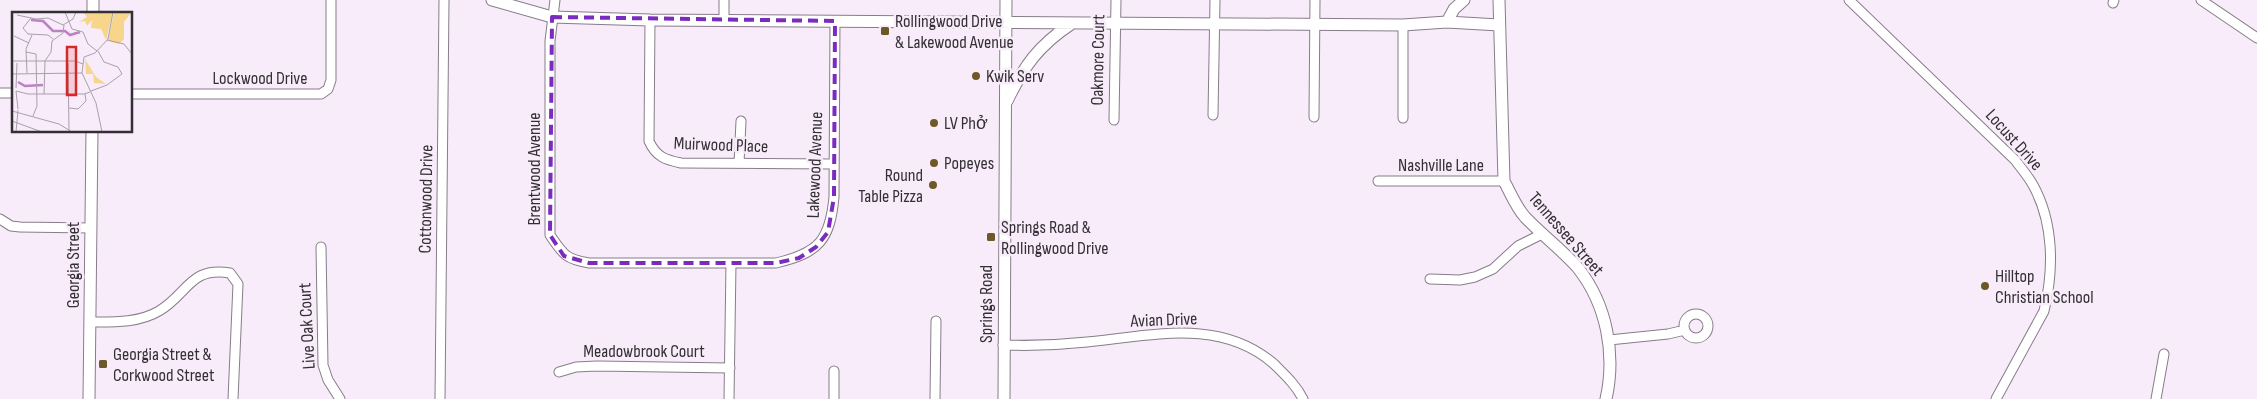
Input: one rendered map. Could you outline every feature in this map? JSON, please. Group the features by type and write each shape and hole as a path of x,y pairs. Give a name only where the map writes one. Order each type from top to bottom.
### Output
{"street":[{"name":"Lockwood Drive","path":"132,94 322,94 328,90 331,80 331,0"},
{"name":"Cottonwood Drive","path":"440,399 444,0"},
{"path":"492,0 552,18 1006,24 1403,26 1447,22 1499,25"},
{"name":"Brentwood Avenue","path":"554,0 550,41 550,235 564,256 572,260 589,262 731,262"},
{"path":"724,0 724,20"},
{"name":"Springs Road","path":"1004,399 1006,0"},
{"name":"Oakmore Court","path":"1114,120 1116,0"},
{"path":"1213,115 1214,0"},
{"path":"1314,117 1315,0"},
{"path":"1447,22 1454,10 1464,0"},
{"name":"Tennessee Street","path":"1499,0 1504,181 1513,200 1524,216 1578,269 1592,291 1607,327 1609,340 1611,370 1606,399"},
{"name":"Locust Drive","path":"1849,0 2015,160 2033,186 2042,209 2051,255 2046,303 2044,311 1996,399"},
{"path":"2201,0 2257,38"},
{"name":"Muirwood Place","path":"650,20 649,141 653,150 667,160 681,163 833,164"},
{"name":"Lakewood Avenue","path":"731,262 776,263 799,258 816,247 828,232 832,219 835,21"},
{"path":"1005,104 1021,71 1036,52 1072,24"},
{"path":"1403,26 1403,118"},
{"path":"739,163 741,121"},
{"name":"Georgia Street","path":"89,399 92,132"},
{"name":"Nashville Lane","path":"1378,181 1504,181"},
{"path":"0,219 11,226 20,227 90,228"},
{"path":"1430,279 1460,280 1475,277 1493,269 1518,246 1542,234"},
{"name":"Live Oak Court","path":"320,246 323,365 328,380 340,399"},
{"path":"729,399 731,262"},
{"path":"91,322 147,317 159,311 195,278 215,270 230,273 238,284 232,399"},
{"path":"935,399 936,321"},
{"path":"1609,340 1660,335 1685,330"},
{"name":"Avian Drive","path":"1003,345 1033,346 1154,334 1184,333 1208,335 1246,344 1266,358 1292,382 1303,399"},
{"path":"2156,399 2164,354"},
{"name":"Meadowbrook Court","path":"559,372 576,367 597,366 730,368"},
{"path":"834,371 834,399"}],"highlighted area":[{"path":"552,17 835,21 834,197 828,232 816,247 799,258 776,263 589,263 564,256 550,235"}],"place":[{"name":"Rollingwood Drive & Lakewood Avenue","path":"885,31"},
{"name":"Kwik Serv","path":"976,76"},
{"name":"LV Phở","path":"934,123"},
{"name":"Popeyes","path":"934,163"},
{"name":"Round Table Pizza","path":"933,185"},
{"name":"Springs Road & Rollingwood Drive","path":"991,237"},
{"name":"Hilltop Christian School","path":"1985,286"},
{"name":"Georgia Street & Corkwood Street","path":"103,364"}]}
